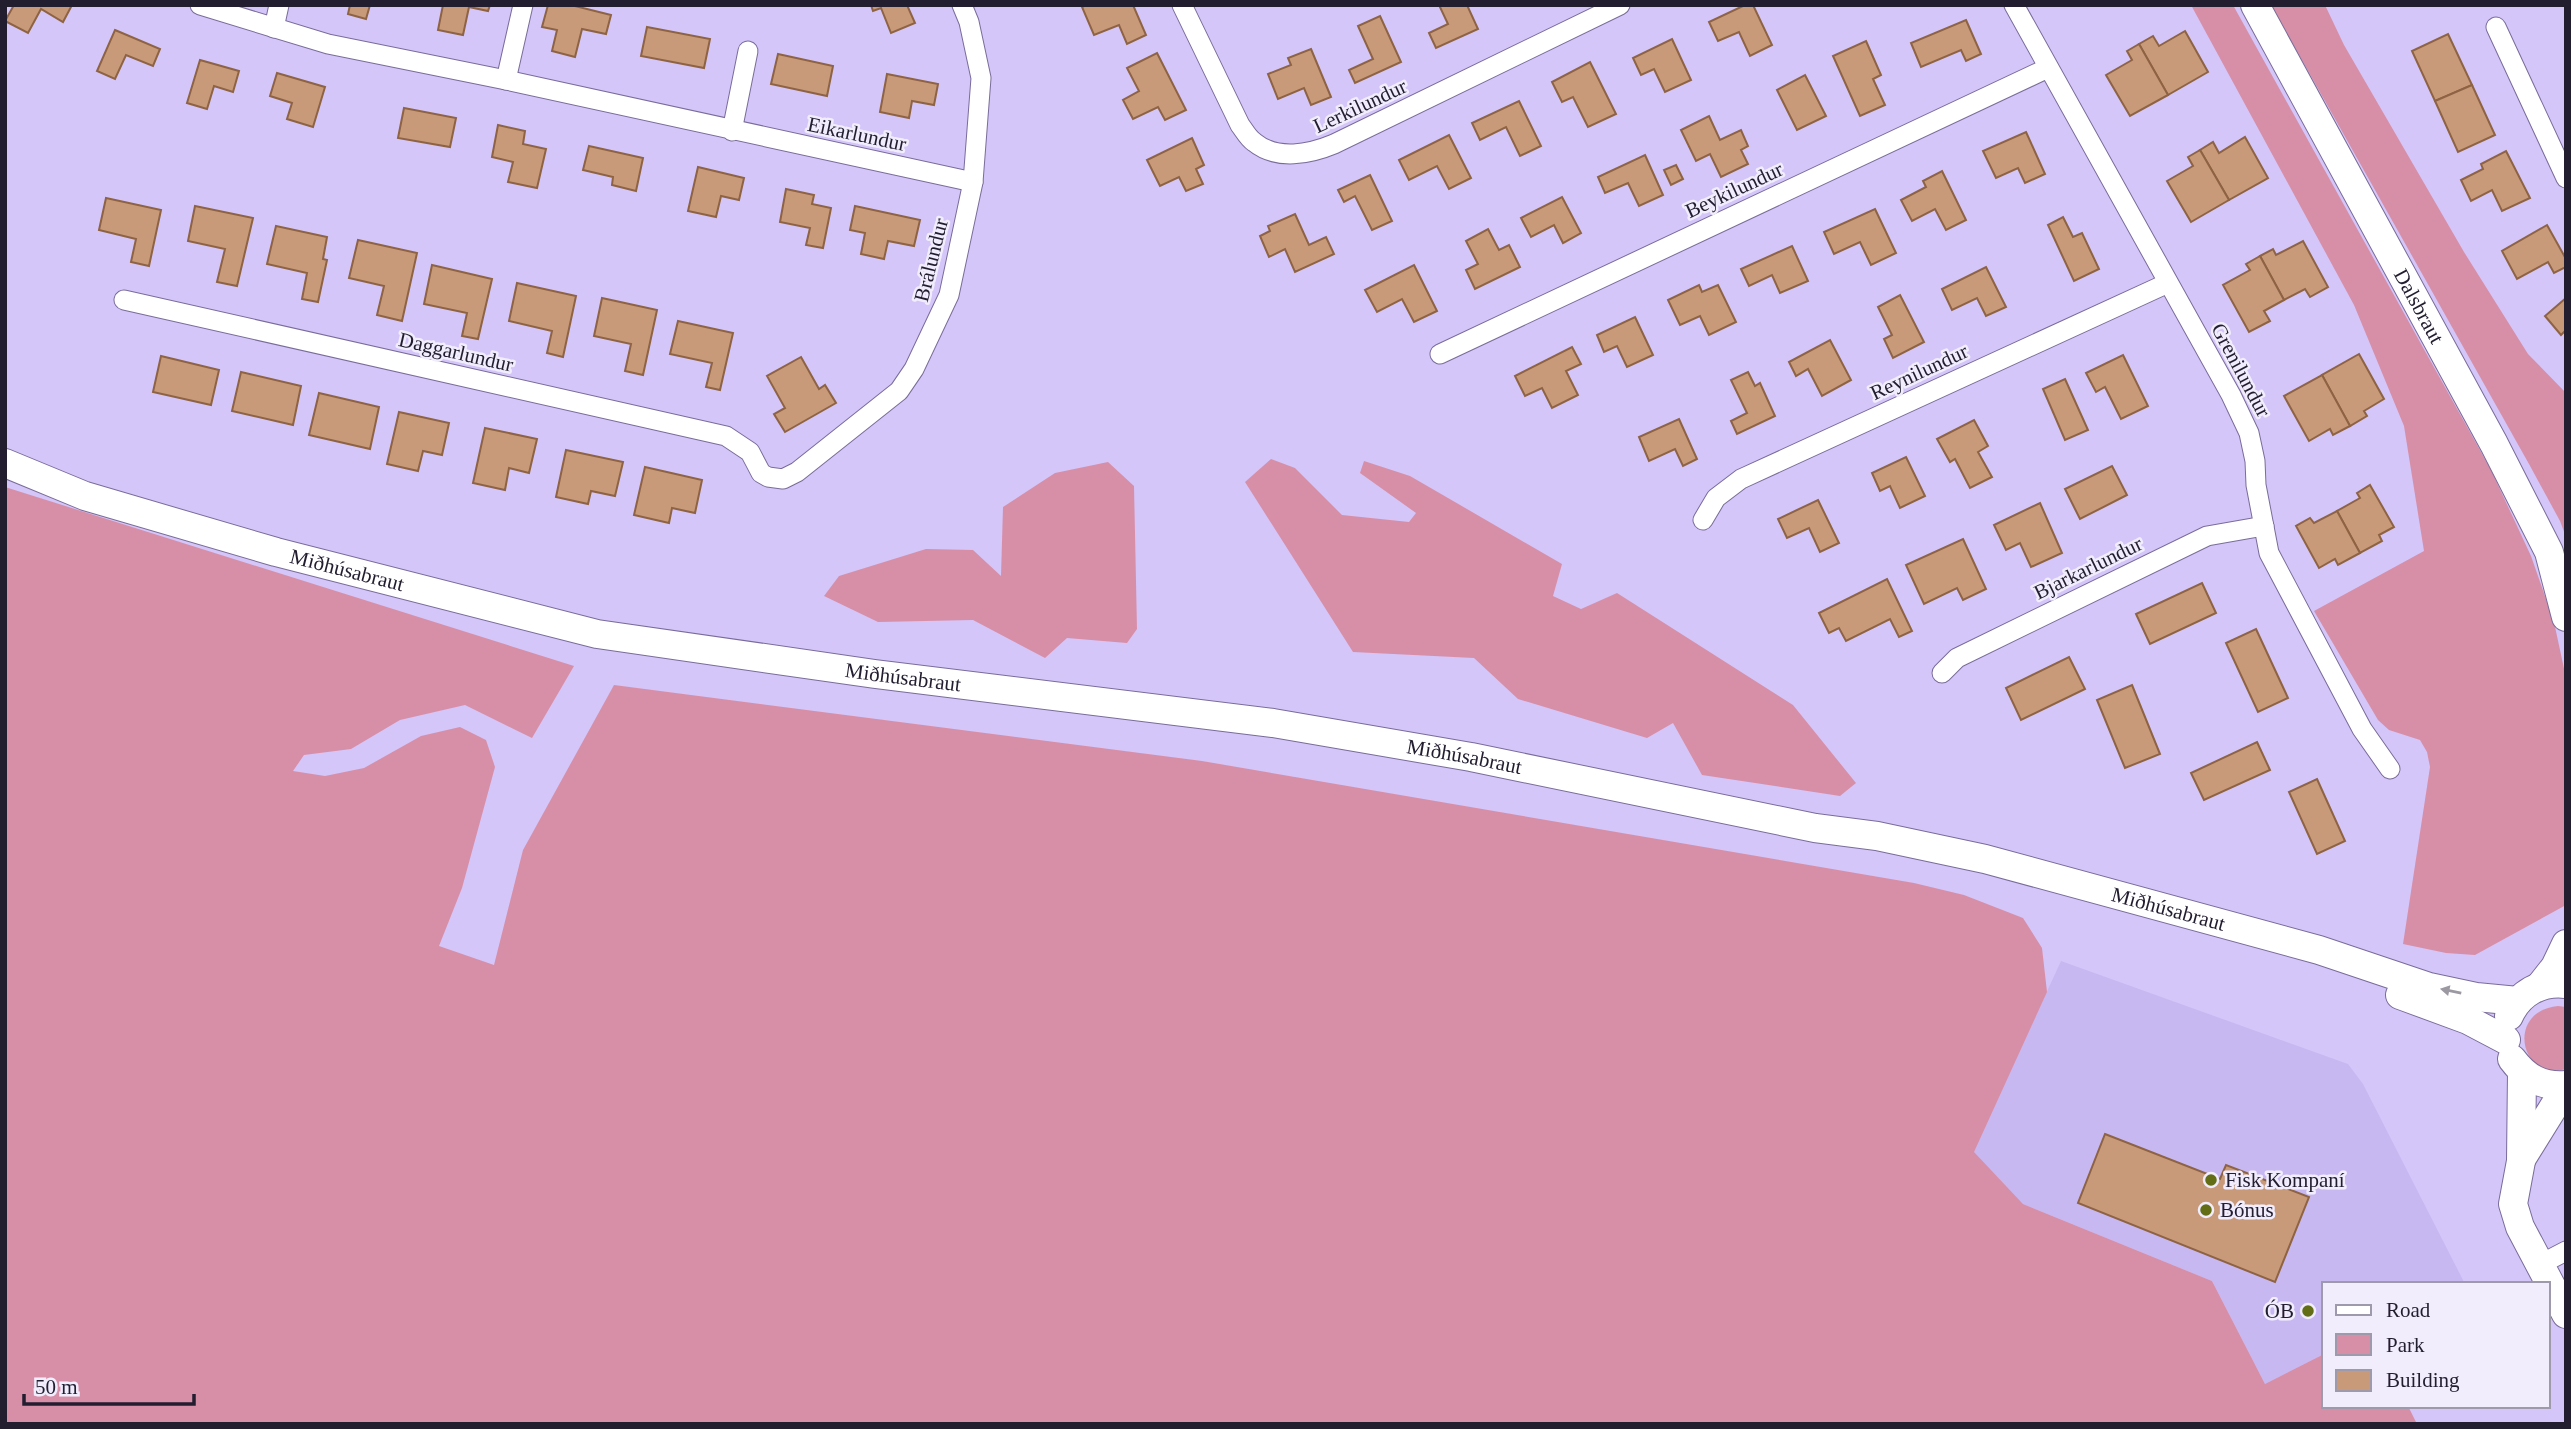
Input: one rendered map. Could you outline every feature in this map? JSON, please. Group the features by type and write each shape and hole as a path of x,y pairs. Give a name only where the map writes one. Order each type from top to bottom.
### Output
{"street":[{"name":"Eikarlundur","path":"200,5 328,44 506,80 973,183"},
{"path":"274,28 279,5"},
{"path":"506,80 523,5"},
{"name":"Brálundur","path":"761,472 776,480 791,477 899,391 914,369 949,295 973,183 981,78 969,22 962,5"},
{"name":"Lerkilundur","path":"1182,5 1240,125 1254,142 1268,150 1305,154 1334,145 1620,5"},
{"name":"Grenilundur","path":"2014,5 2249,433 2269,553 2362,729 2390,769"},
{"name":"Dalsbraut","path":"2255,5 2494,444 2549,552 2566,617"},
{"path":"2496,27 2566,178"},
{"path":"732,131 748,51"},
{"name":"Beykilundur","path":"1440,354 2048,68"},
{"name":"Reynilundur","path":"1703,520 1716,498 1741,479 2168,283"},
{"name":"Daggarlundur","path":"124,300 726,436 750,452 761,472"},
{"name":"Miðhúsabraut","path":"5,463 85,496 263,548 597,634 875,674 1273,723 1484,760 1815,828 1877,836 1984,859 2319,950 2429,987 2476,997 2541,990"},
{"name":"Bjarkarlundur","path":"1942,673 1957,658 2196,541 2224,532 2264,526"},
{"name":"Miðhúsabraut","path":"1815,828 1868,848 2161,923 2309,965 2468,1020 2506,1040"},
{"path":"2521,1161 2566,1086 2543,1084 2522,1072 2512,1059 2506,1040 2506,1026 2511,1012 2541,990 2566,944"},
{"path":"2522,1072 2521,1161 2513,1204 2520,1227 2548,1282"},
{"path":"2539,1265 2566,1251"},
{"path":"2550,1285 2566,1314"}],"shaded area":[{"path":"2061,961 2348,1064 2363,1084 2464,1282 2322,1282 2322,1355 2265,1384 2212,1281 2023,1204 1973,1152"}],"green space":[{"path":"2191,5 2233,5 2491,470 2531,556 2554,622 2566,678 2566,905 2475,955 2446,953 2403,944 2430,767 2427,752 2420,740 2389,730 2378,720 2314,611 2424,551 2404,426 2354,305"},
{"path":"2271,5 2325,5 2344,45 2464,252 2528,354 2566,393 2566,537 2529,464"},
{"path":"1271,459 1295,468 1342,515 1409,522 1416,513 1360,473 1364,461 1410,476 1562,564 1553,596 1581,609 1617,593 1793,705 1856,783 1840,796 1702,775 1673,723 1647,738 1518,699 1474,658 1353,652 1245,482"},
{"path":"1108,462 1134,486 1137,629 1127,643 1067,638 1045,658 973,620 878,622 824,596 839,576 926,549 973,550 1001,576 1003,507 1055,473"},
{"path":"5,487 574,666 532,738 465,705 400,720 351,749 304,755 293,771 325,776 364,768 421,736 460,727 486,740 495,767 462,888 439,946 494,965 523,850 614,685 1202,761 1914,883 1964,895 2023,918 2042,948 2047,992 1974,1152 2023,1204 2212,1281 2265,1384 2322,1355 2322,1408 2409,1408 2417,1424 5,1424"},
{"path":"2558,1006 2566,1007 2566,1069 2550,1070 2538,1065 2529,1056 2525,1032 2530,1020 2541,1011"}],"building":[{"path":"14,5 72,5 63,22 41,9 28,33 5,21"},
{"path":"350,5 370,5 366,19 348,14"},
{"path":"443,5 490,5 488,11 469,7 463,35 438,30"},
{"path":"548,5 571,5 611,15 606,34 582,29 575,57 552,51 557,30 542,27"},
{"path":"871,5 907,5 915,23 891,33 881,8 873,11"},
{"path":"1133,5 1146,35 1127,44 1119,25 1094,35 1082,7"},
{"path":"1439,5 1467,5 1478,29 1436,48 1429,33 1448,24"},
{"path":"1745,5 1753,5 1772,45 1750,56 1739,32 1718,41 1709,22"},
{"path":"1380,16 1401,62 1355,83 1349,70 1373,59 1358,26"},
{"path":"1966,20 1981,54 1966,61 1961,50 1921,67 1911,43"},
{"path":"647,27 710,39 704,68 641,56"},
{"path":"115,30 160,49 153,66 126,55 115,79 97,71"},
{"path":"2185,31 2208,72 2168,95 2139,44 2153,36 2159,46"},
{"path":"2448,34 2472,85 2435,101 2412,51"},
{"path":"1672,39 1691,80 1665,92 1654,69 1641,75 1633,58"},
{"path":"1866,41 1881,75 1873,79 1885,105 1860,116 1833,56"},
{"path":"2139,44 2168,95 2130,116 2106,75 2132,60 2127,51"},
{"path":"1311,49 1331,97 1311,105 1304,88 1278,99 1268,74 1291,65 1288,58"},
{"path":"1157,53 1186,110 1165,120 1158,107 1133,119 1123,100 1139,91 1127,68"},
{"path":"778,54 833,66 827,96 771,84"},
{"path":"200,60 239,71 233,92 214,86 207,109 187,103"},
{"path":"1590,62 1616,114 1588,127 1573,97 1562,102 1552,82"},
{"path":"277,73 325,87 313,127 287,119 292,103 270,96"},
{"path":"887,74 938,84 934,105 912,101 909,118 880,112"},
{"path":"1805,75 1826,116 1797,130 1777,90"},
{"path":"2472,85 2495,135 2458,152 2435,101"},
{"path":"1519,101 1541,146 1520,156 1506,127 1480,140 1472,123"},
{"path":"404,108 456,118 450,147 398,138"},
{"path":"1709,116 1720,140 1741,130 1748,146 1741,150 1748,164 1721,177 1710,154 1696,161 1681,130"},
{"path":"498,125 525,131 523,144 546,149 537,188 508,182 513,162 492,157"},
{"path":"2026,132 2045,174 2025,183 2018,168 1996,178 1983,151"},
{"path":"1449,135 1471,178 1449,189 1437,166 1409,180 1399,160"},
{"path":"2245,137 2268,178 2229,200 2200,150 2213,142 2219,153"},
{"path":"1192,138 1204,165 1196,169 1203,184 1186,191 1179,177 1160,186 1147,160"},
{"path":"589,146 643,158 636,191 612,185 613,177 583,170"},
{"path":"2200,150 2229,200 2191,222 2167,181 2193,166 2188,157"},
{"path":"2506,151 2530,198 2502,211 2492,190 2471,201 2461,180 2483,169 2481,164"},
{"path":"1645,155 1663,195 1639,206 1628,183 1605,193 1598,177"},
{"path":"1676,165 1683,179 1671,185 1664,170"},
{"path":"698,167 744,178 739,200 721,196 716,217 688,211"},
{"path":"1942,171 1966,220 1946,230 1935,209 1912,221 1901,200 1926,187 1923,181"},
{"path":"1370,175 1392,221 1372,230 1355,196 1344,202 1338,190"},
{"path":"786,189 814,195 812,204 831,208 823,248 806,245 810,228 780,222"},
{"path":"1562,197 1581,233 1563,243 1554,225 1531,237 1521,218"},
{"path":"106,198 161,210 149,266 131,262 136,239 99,230"},
{"path":"195,206 253,218 237,286 217,282 225,249 188,241"},
{"path":"855,206 920,220 914,246 888,241 884,259 861,254 865,233 850,230"},
{"path":"1875,209 1896,253 1871,265 1860,242 1834,254 1824,232"},
{"path":"1295,214 1309,245 1326,237 1334,254 1295,272 1285,249 1269,257 1260,236 1270,231 1268,226"},
{"path":"2063,217 2073,237 2082,233 2099,269 2074,281 2048,225"},
{"path":"2547,225 2566,259 2566,267 2554,273 2548,262 2517,279 2502,251"},
{"path":"276,226 327,237 323,259 327,260 318,302 302,299 307,273 267,264"},
{"path":"1488,229 1499,250 1509,245 1520,267 1475,289 1466,270 1478,264 1466,241"},
{"path":"358,240 417,253 402,321 377,315 384,286 349,278"},
{"path":"2303,241 2328,287 2310,297 2305,289 2284,300 2260,256 2273,249 2276,255"},
{"path":"1792,246 1808,281 1780,293 1772,275 1749,286 1741,269"},
{"path":"2260,256 2284,300 2264,311 2270,321 2249,332 2223,285 2250,270 2246,264"},
{"path":"432,265 492,279 478,339 462,336 467,313 424,304"},
{"path":"1414,265 1437,311 1414,322 1402,299 1377,312 1365,290"},
{"path":"1986,267 2006,307 1986,316 1977,298 1952,310 1942,289"},
{"path":"517,283 576,296 563,357 547,353 552,331 509,321"},
{"path":"1699,285 1702,292 1718,285 1736,322 1709,335 1700,316 1680,325 1668,300"},
{"path":"1900,295 1924,342 1893,358 1884,339 1892,335 1878,307"},
{"path":"602,298 657,310 643,375 625,371 631,344 594,336"},
{"path":"2566,298 2566,330 2561,335 2545,316"},
{"path":"1635,317 1653,355 1627,367 1617,346 1604,352 1597,335"},
{"path":"678,321 733,333 720,390 706,387 712,363 670,354"},
{"path":"1830,340 1851,380 1822,396 1808,369 1796,376 1789,362"},
{"path":"1572,347 1581,364 1566,371 1578,395 1552,408 1542,388 1525,396 1515,376"},
{"path":"2359,354 2384,399 2364,411 2367,416 2350,426 2322,375"},
{"path":"2123,355 2148,406 2121,419 2105,387 2096,392 2086,373"},
{"path":"161,356 219,370 211,405 153,392"},
{"path":"801,357 819,389 825,385 836,403 785,432 774,414 785,408 767,376"},
{"path":"241,372 301,386 293,425 232,411"},
{"path":"1748,372 1755,386 1760,383 1775,416 1737,434 1731,421 1747,413 1731,380"},
{"path":"2322,375 2350,426 2333,435 2330,429 2309,441 2284,396"},
{"path":"2065,379 2088,430 2065,440 2043,389"},
{"path":"319,393 379,407 370,449 309,435"},
{"path":"399,412 449,423 442,455 423,451 418,471 387,464"},
{"path":"1679,419 1697,459 1683,466 1675,449 1649,461 1639,437"},
{"path":"1974,420 1988,446 1978,452 1992,477 1970,488 1955,459 1950,462 1937,439"},
{"path":"485,428 537,439 529,473 509,468 505,490 473,483"},
{"path":"566,450 623,462 615,496 591,491 588,504 556,497"},
{"path":"1906,457 1925,496 1900,508 1890,486 1880,491 1872,473"},
{"path":"2112,466 2127,495 2080,519 2065,489"},
{"path":"645,467 702,480 695,513 672,508 669,523 634,515"},
{"path":"2370,485 2394,527 2379,535 2382,541 2360,553 2337,511 2360,498 2357,493"},
{"path":"1818,500 1839,543 1820,552 1809,528 1787,538 1778,519"},
{"path":"2040,503 2062,553 2031,567 2020,543 2006,550 1994,525"},
{"path":"2337,511 2360,553 2338,565 2335,559 2319,568 2296,526 2310,518 2314,523"},
{"path":"1963,539 1986,589 1963,600 1957,588 1924,604 1906,565"},
{"path":"1887,579 1912,631 1899,637 1890,619 1846,641 1839,628 1829,633 1819,613"},
{"path":"2202,583 2216,613 2150,644 2136,614"},
{"path":"2256,629 2288,698 2258,712 2226,643"},
{"path":"2069,657 2085,689 2021,720 2006,688"},
{"path":"2132,685 2160,754 2125,768 2097,700"},
{"path":"2257,742 2270,770 2204,800 2191,773"},
{"path":"2317,779 2345,841 2317,854 2289,792"},
{"path":"2105,1134 2220,1179 2226,1165 2309,1197 2275,1282 2078,1203"}],"place":[{"name":"Fisk Kompaní","path":"2211,1180"},
{"name":"Bónus","path":"2206,1210"},
{"name":"ÓB","path":"2308,1311"}]}
